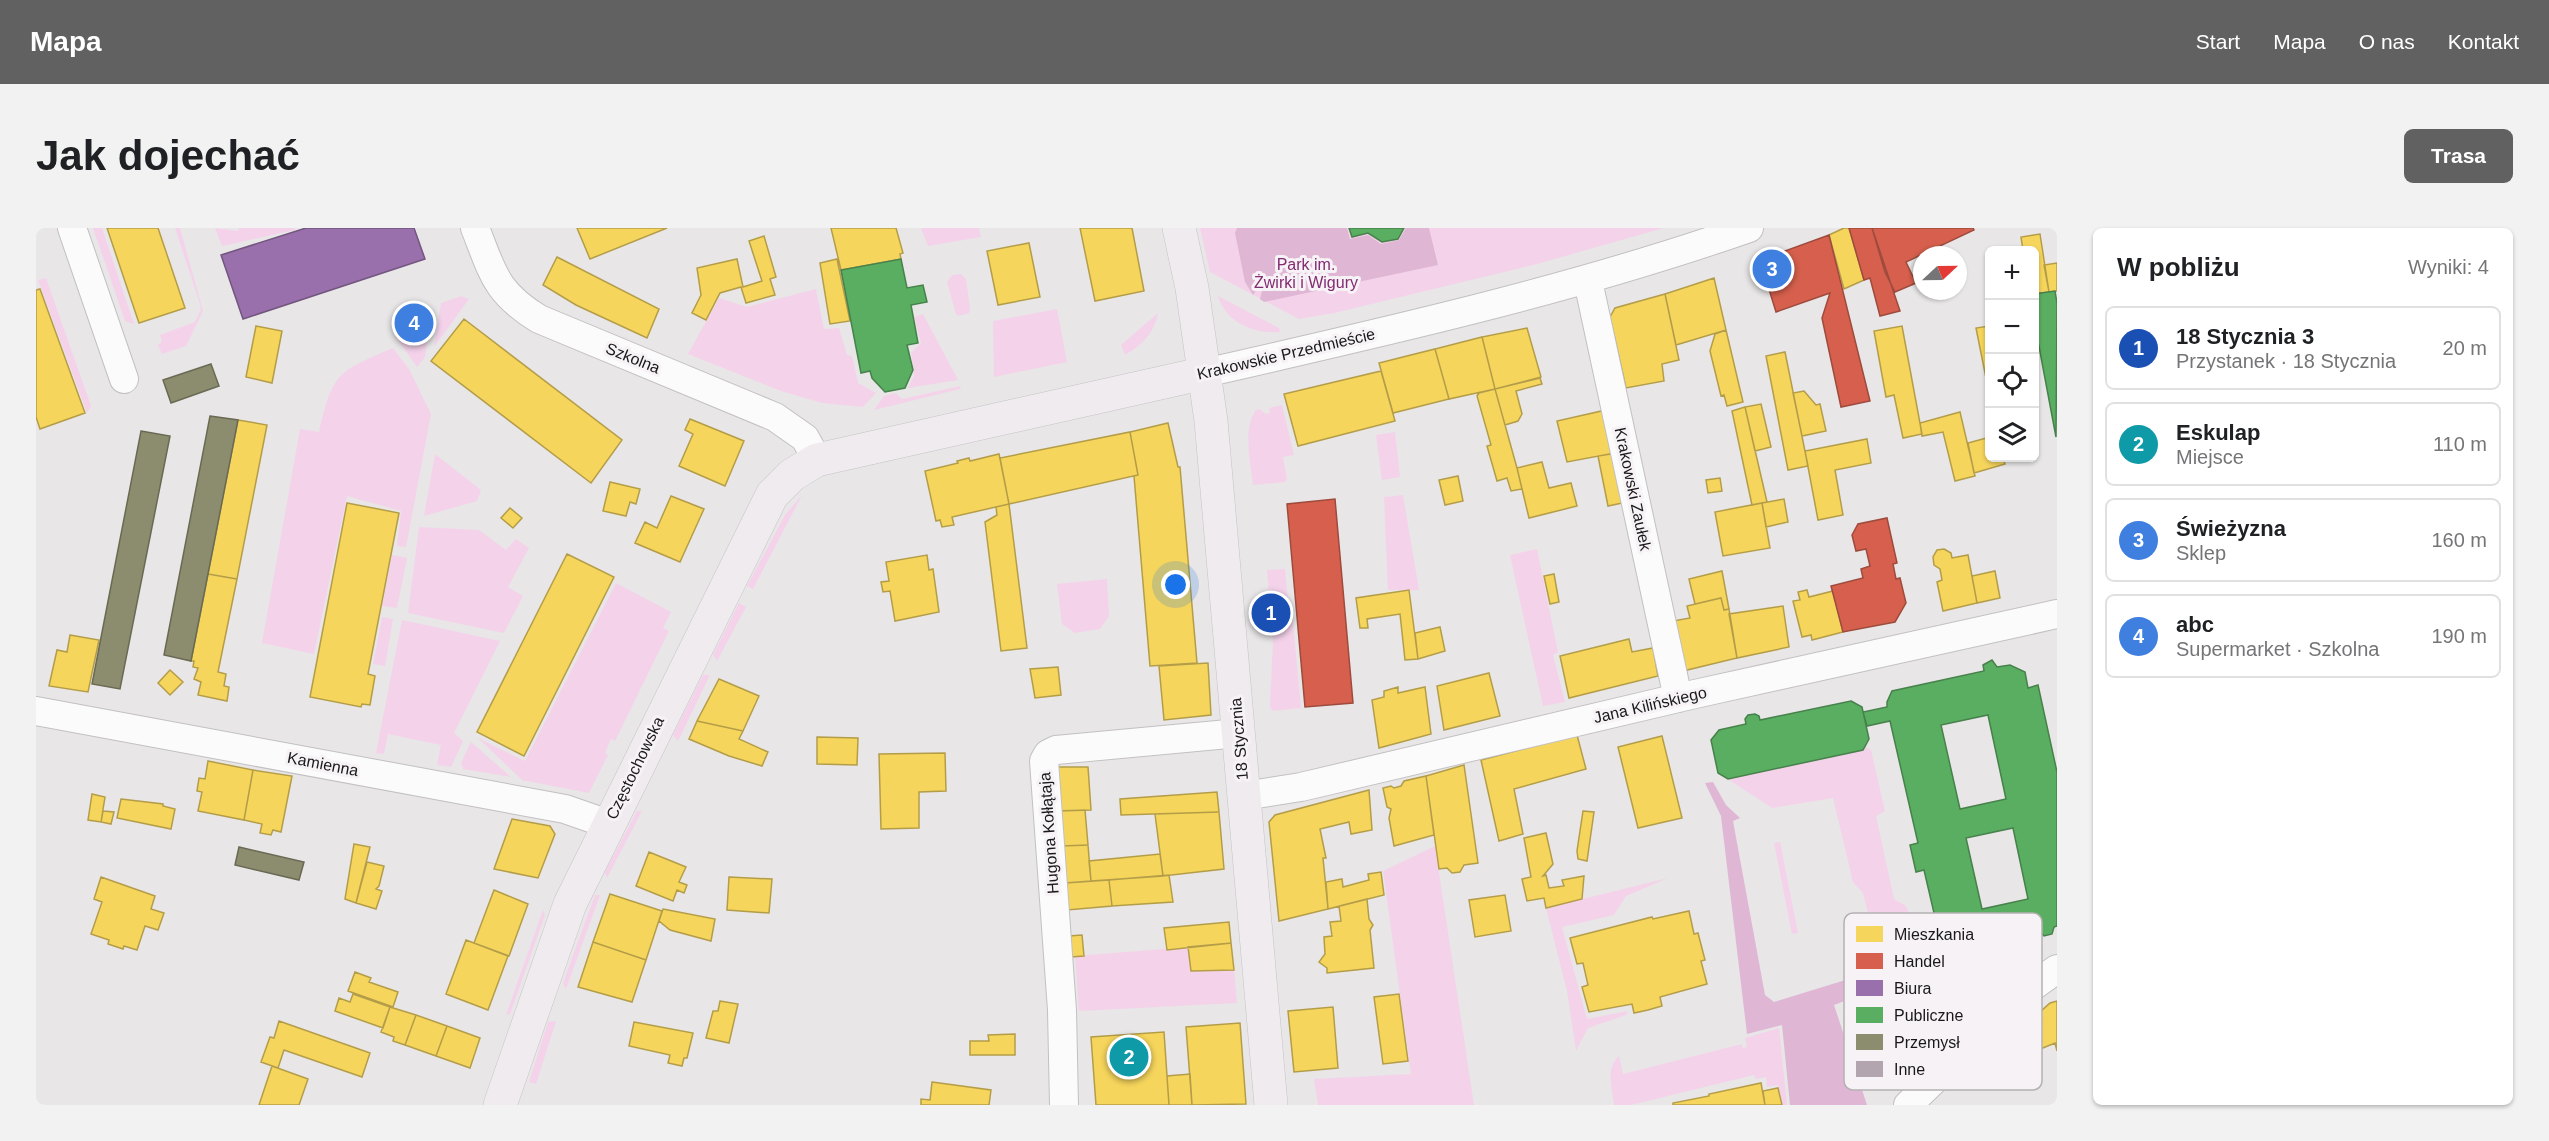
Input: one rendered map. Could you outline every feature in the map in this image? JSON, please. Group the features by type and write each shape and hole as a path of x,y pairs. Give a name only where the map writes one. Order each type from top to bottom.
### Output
{"main road":[{"name":"18 Stycznia","path":"1179,228 1192,288 1205,373 1217,479 1271,1105"},
{"name":"Krakowskie Przedmieście","path":"817,460 1205,373"},
{"name":"Częstochowska","path":"500,1105 570,904 608,824 772,495 792,475 817,460"}],"street":[{"path":"72,228 124,379"},
{"name":"Szkolna","path":"475,228 489,267 506,295 518,306 539,319 775,417 805,438 817,460"},
{"name":"Krakowskie Przedmieście","path":"1205,373 1459,315 1588,281 1749,228"},
{"name":"Krakowski Zaułek","path":"1588,281 1678,698"},
{"name":"Jana Kilińskiego","path":"1244,796 1301,787 1678,698 2057,614"},
{"name":"Kamienna","path":"36,711 565,809 608,824"},
{"name":"Hugona Kołłątaja","path":"1064,1105 1062,1010 1044,761 1048,754 1056,750 1239,733"},
{"path":"2042,980 2057,969"},
{"path":"1908,1105 1924,1090"}],"green space":[{"path":"93,228 102,228 134,324 125,321"},
{"path":"175,228 180,228 203,311 186,346 162,354 158,345 162,341 160,335 195,322 201,309"},
{"path":"215,228 238,231 239,228 294,228 295,230 222,246"},
{"path":"921,228 979,228 981,237 928,246"},
{"name":"Park im. Żwirki i Wigury","path":"1200,228 1664,228 1537,264 1334,313 1299,319 1210,272"},
{"path":"1237,228 1347,228 1350,239 1368,235 1381,244 1399,240 1406,228 1429,228 1438,265 1264,302 1260,299 1262,291 1257,289 1253,295 1245,282 1235,233"},
{"path":"961,274 966,279 970,309 969,313 959,316 956,314 947,282 952,275"},
{"path":"46,278 91,406 87,413 38,280"},
{"path":"816,289 824,329 839,328 847,355 852,356 858,383 876,393 863,407 822,403 781,391 688,354 719,298 747,307"},
{"path":"461,296 469,299 434,347 441,303"},
{"path":"1218,296 1279,328 1280,332 1260,331 1242,325 1227,313"},
{"path":"1057,309 1067,362 994,377 993,321"},
{"path":"1158,313 1154,327 1146,338 1125,355 1121,345"},
{"path":"923,314 958,380 908,388 914,376 911,353 921,343 914,317"},
{"path":"430,315 425,357 417,367 396,337 399,331 413,340"},
{"path":"393,348 409,369 431,414 406,547 397,546 401,511 347,496 314,654 262,643 300,429 319,432 329,397 340,376 360,363"},
{"path":"961,386 960,389 874,410 884,396 896,393 902,399"},
{"path":"1282,405 1294,455 1283,457 1287,479 1285,482 1253,485 1248,446 1252,418 1256,410 1259,409 1266,414 1270,413 1269,408"},
{"path":"1395,432 1400,477 1382,480 1376,435"},
{"path":"435,454 481,490 477,501 424,516"},
{"path":"802,495 753,589 747,586 785,515"},
{"path":"1403,495 1419,590 1388,590 1384,497"},
{"path":"419,527 479,530 506,550 516,539 529,548 508,587 523,596 504,633 408,613"},
{"path":"1537,549 1558,652 1553,655 1565,702 1543,706 1510,555"},
{"path":"392,555 407,558 397,608 382,606"},
{"path":"1285,569 1289,612 1292,612 1301,708 1273,711 1270,707 1273,640 1267,570"},
{"path":"1107,579 1109,616 1100,629 1075,633 1062,624 1057,584"},
{"path":"616,583 671,612 663,628 669,631 615,741 611,739 605,753 608,755 589,793 522,780 478,738 525,761"},
{"path":"739,603 746,607 717,661 713,655"},
{"path":"382,617 393,619 385,666 373,664"},
{"path":"402,620 500,641 454,733 463,741 451,767 437,765 441,745 388,734 384,754 376,753"},
{"path":"703,675 710,675 678,741 673,735"},
{"path":"471,742 511,777 463,769 461,763"},
{"path":"1865,746 1871,750 1885,811 1876,816 1894,899 1906,906 1909,913 1868,913 1863,893 1853,882 1833,798 1772,808 1728,779 1863,750"},
{"path":"1713,782 1726,805 1740,818 1733,821 1765,995 1774,1002 1844,980 1844,1001 1834,1005 1844,1035 1844,1090 1862,1090 1867,1105 1790,1105 1782,1025 1747,1034 1721,816 1705,783"},
{"path":"637,811 642,811 607,878 605,872"},
{"path":"1780,842 1798,933 1792,934 1774,843"},
{"path":"1435,846 1474,1105 1318,1105 1314,1079 1411,1074 1383,871"},
{"path":"1668,878 1626,896 1614,915 1562,927 1587,1019 1628,1011 1626,1015 1588,1028 1576,1051 1567,991 1546,908"},
{"path":"595,895 600,895 566,989 563,983"},
{"path":"543,910 545,915 510,1014 506,1015"},
{"path":"1188,947 1191,971 1234,970 1237,1003 1079,1011 1075,956"},
{"path":"556,1021 536,1084 529,1082 548,1022"},
{"path":"1779,1028 1787,1105 1782,1105 1778,1085 1767,1087 1766,1077 1756,1079 1754,1075 1631,1105 1614,1105 1611,1073 1612,1066 1619,1056 1623,1074 1741,1044 1743,1048 1747,1047 1745,1038"}],"building: Mieszkania":[{"path":"107,228 158,228 185,308 139,323"},
{"path":"577,228 667,228 590,259"},
{"path":"831,228 896,228 903,253 900,254 901,259 841,270"},
{"path":"1080,228 1132,228 1144,291 1095,301"},
{"path":"1849,228 1864,280 1844,289 1829,235"},
{"path":"2040,234 2049,292 2039,293 2039,246 2022,246 2021,237"},
{"path":"764,236 776,277 770,279 775,295 746,303 741,287 720,293 706,320 692,313 701,295 697,268 737,259 743,287 762,281 749,241"},
{"path":"1029,243 1040,297 998,305 987,251"},
{"path":"557,257 659,309 647,338 576,305 543,285"},
{"path":"837,259 850,321 830,324 820,263"},
{"path":"2057,263 2057,291 2049,292 2044,265"},
{"path":"1714,278 1726,330 1676,345 1665,294"},
{"path":"40,289 85,413 40,429 36,417 36,290"},
{"path":"1665,294 1679,360 1662,364 1664,381 1626,388 1610,317 1615,308"},
{"path":"464,319 622,440 591,483 431,361"},
{"path":"256,326 282,331 272,383 246,377"},
{"path":"1902,326 1922,434 1903,438 1894,395 1886,397 1874,331"},
{"path":"1985,327 1985,373 1976,328"},
{"path":"1527,328 1541,377 1495,389 1482,337"},
{"path":"1726,330 1743,402 1727,406 1724,395 1721,396 1710,351 1715,334"},
{"path":"1482,337 1495,389 1449,399 1435,349"},
{"path":"1435,349 1449,399 1393,413 1379,363"},
{"path":"1785,352 1808,466 1788,470 1766,356"},
{"path":"1381,371 1395,421 1298,446 1284,394"},
{"path":"1540,378 1542,384 1516,391 1522,414 1518,421 1505,425 1495,389"},
{"path":"1495,389 1522,489 1511,491 1507,478 1497,481 1487,446 1491,445 1477,396 1479,393"},
{"path":"1804,391 1816,405 1820,404 1826,431 1802,436 1793,393"},
{"path":"1761,404 1771,447 1755,451 1745,407"},
{"path":"1745,407 1767,502 1752,505 1732,411"},
{"path":"1606,410 1615,453 1567,462 1557,421"},
{"path":"1960,412 1975,476 1955,481 1943,432 1922,436 1920,423"},
{"path":"690,419 744,441 725,486 679,466 693,434 685,430"},
{"path":"238,420 267,425 237,579 208,574"},
{"path":"1168,423 1178,467 1180,467 1197,663 1150,666 1134,476 1138,475 1130,432"},
{"path":"1130,432 1138,475 1009,504 1000,458"},
{"path":"1985,438 1985,462 2004,462 2005,464 1974,473 1968,443"},
{"path":"1867,439 1871,463 1835,470 1843,515 1818,520 1805,451"},
{"path":"1617,453 1627,502 1608,506 1598,456"},
{"path":"999,454 1009,504 952,517 954,525 942,527 940,520 936,521 925,471 969,458 970,461"},
{"path":"1542,462 1549,488 1571,483 1577,506 1529,518 1517,468"},
{"path":"1458,476 1463,501 1445,505 1439,480"},
{"path":"1720,478 1722,491 1708,493 1706,480"},
{"path":"610,482 640,489 636,504 630,502 626,516 603,511"},
{"path":"671,496 704,509 680,562 635,543 645,522 657,528"},
{"path":"1784,499 1788,522 1766,527 1762,503"},
{"path":"347,503 399,513 368,674 375,676 370,705 362,704 361,707 310,697"},
{"path":"1762,503 1770,548 1723,556 1715,512"},
{"path":"1009,504 1027,648 1001,651 985,522 997,515 996,507"},
{"path":"510,508 522,518 513,528 501,518"},
{"path":"1944,549 1951,553 1952,558 1968,555 1977,603 1943,611 1937,582 1942,580 1940,569 1934,565 1933,557 1937,550"},
{"path":"567,554 614,577 524,756 477,732"},
{"path":"927,555 929,570 933,569 939,612 895,621 890,591 883,592 881,582 889,581 886,562"},
{"path":"1722,571 1729,609 1724,610 1721,598 1695,604 1689,579"},
{"path":"1995,571 2000,598 1977,603 1972,576"},
{"path":"208,574 237,579 218,672 226,674 224,686 229,687 227,701 198,695 201,682 194,679 198,668 193,667 194,661 191,661"},
{"path":"1554,574 1559,602 1550,604 1544,576"},
{"path":"1409,590 1418,659 1405,660 1400,614 1367,619 1368,628 1360,628 1356,598"},
{"path":"1807,590 1809,597 1833,591 1843,632 1812,640 1811,635 1802,637 1793,601 1800,600 1798,592"},
{"path":"1721,598 1724,610 1729,609 1737,658 1683,671 1673,621 1690,618 1687,606"},
{"path":"1783,606 1789,647 1737,658 1729,614"},
{"path":"1440,627 1445,651 1418,659 1415,633"},
{"path":"70,635 99,640 88,692 49,686 57,650 67,652"},
{"path":"1629,639 1632,652 1653,648 1658,676 1569,698 1560,656"},
{"path":"1208,663 1211,715 1164,720 1159,666"},
{"path":"1058,667 1061,695 1035,698 1030,669"},
{"path":"170,670 183,682 170,695 158,683"},
{"path":"1489,673 1500,716 1444,730 1437,686"},
{"path":"719,679 759,696 743,731 697,721"},
{"path":"1398,687 1398,693 1425,687 1431,734 1379,748 1372,700 1384,697 1384,691"},
{"path":"697,721 743,731 739,739 768,752 762,766 729,756 689,739"},
{"path":"1577,735 1586,769 1514,789 1523,834 1499,841 1481,760"},
{"path":"1662,736 1682,818 1638,828 1618,747"},
{"path":"817,737 858,738 857,765 817,764"},
{"path":"945,753 946,791 919,792 919,828 881,829 879,754"},
{"path":"208,761 253,770 244,820 198,811 202,792 197,791 199,778 205,779"},
{"path":"1464,765 1478,863 1464,865 1460,872 1452,873 1447,868 1439,869 1426,776"},
{"path":"1055,767 1088,767 1091,810 1058,811"},
{"path":"253,770 292,776 281,832 273,830 271,835 260,833 262,824 244,820"},
{"path":"1426,776 1434,835 1394,846 1389,818 1391,809 1387,807 1383,788 1391,786 1394,788 1401,786 1404,781"},
{"path":"1369,790 1372,830 1351,834 1349,822 1320,829 1326,858 1323,858 1328,909 1279,921 1269,822 1275,815"},
{"path":"1217,792 1219,812 1121,815 1120,799"},
{"path":"92,794 105,797 101,822 88,820"},
{"path":"121,799 163,804 163,806 175,809 171,829 117,818"},
{"path":"1085,810 1088,845 1061,846 1058,811"},
{"path":"103,811 114,812 111,824 101,822"},
{"path":"1583,811 1594,812 1587,861 1578,859 1577,851"},
{"path":"1219,812 1224,869 1163,876 1155,814"},
{"path":"512,819 550,826 555,834 538,878 494,869"},
{"path":"1546,833 1553,864 1543,876 1546,875 1549,888 1564,886 1562,880 1584,876 1582,899 1546,908 1544,898 1527,901 1522,879 1531,877 1524,838"},
{"path":"354,844 370,847 356,903 345,899"},
{"path":"1088,845 1091,881 1065,883 1061,846"},
{"path":"649,852 686,867 679,882 687,885 684,893 677,890 673,901 636,886"},
{"path":"1160,854 1163,876 1091,881 1089,861"},
{"path":"367,862 384,866 379,886 376,889 382,891 376,909 356,903"},
{"path":"1381,872 1384,895 1328,909 1326,882 1342,879 1343,887 1369,880 1368,874"},
{"path":"1169,875 1173,902 1112,906 1109,880"},
{"path":"101,877 155,896 151,909 164,913 158,930 145,926 137,950 124,946 123,949 108,944 109,940 91,934 102,902 94,899"},
{"path":"729,877 772,879 769,913 727,910"},
{"path":"1109,880 1112,906 1067,910 1065,883"},
{"path":"494,890 528,904 509,956 474,943"},
{"path":"610,894 662,911 646,960 593,942"},
{"path":"1505,895 1511,931 1475,937 1469,900"},
{"path":"1367,899 1369,919 1373,925 1370,930 1374,968 1327,973 1327,968 1319,962 1325,954 1324,937 1332,936 1330,922 1341,921 1339,906"},
{"path":"663,909 715,919 711,941 670,930 659,921"},
{"path":"1689,911 1694,934 1698,933 1705,960 1701,961 1707,984 1660,997 1662,1006 1648,1010 1634,1013 1632,1004 1589,1012 1582,987 1588,985 1583,963 1577,964 1570,938 1652,917 1653,919"},
{"path":"1229,922 1231,943 1167,950 1164,928"},
{"path":"1082,935 1084,956 1071,957 1069,936"},
{"path":"466,940 508,956 488,1010 446,994"},
{"path":"593,942 646,960 632,1002 578,987"},
{"path":"1231,943 1234,970 1191,971 1188,947"},
{"path":"355,972 371,978 369,982 398,992 393,1007 348,991"},
{"path":"353,994 390,1007 383,1028 335,1011 339,998 350,1002"},
{"path":"1399,994 1408,1061 1383,1064 1374,997"},
{"path":"720,1001 738,1004 729,1043 706,1038 713,1011 718,1011"},
{"path":"2057,1001 2057,1051 2055,1043 2042,1048 2042,1010 2050,1003"},
{"path":"390,1007 416,1015 405,1045 393,1041 394,1037 381,1032"},
{"path":"1333,1007 1338,1068 1294,1072 1288,1011"},
{"path":"416,1015 447,1026 436,1056 405,1045"},
{"path":"279,1021 370,1053 362,1077 284,1050 278,1068 261,1062 270,1037 274,1038"},
{"path":"634,1022 693,1033 687,1058 684,1058 682,1066 668,1063 670,1055 629,1046"},
{"path":"1240,1023 1246,1104 1192,1105 1186,1027"},
{"path":"447,1026 480,1038 470,1068 436,1056"},
{"path":"1164,1032 1169,1105 1096,1105 1091,1037"},
{"path":"1015,1034 1015,1055 970,1055 970,1041 989,1041 988,1035"},
{"path":"272,1066 308,1079 299,1105 259,1105"},
{"path":"1190,1074 1192,1105 1169,1105 1167,1076"},
{"path":"932,1082 991,1090 989,1105 921,1105 921,1099 930,1100"},
{"path":"1761,1083 1765,1105 1673,1105 1673,1103 1709,1096 1709,1094"},
{"path":"1778,1088 1782,1105 1765,1105 1763,1091"}],"building: Handel":[{"path":"1849,228 1872,228 1900,311 1880,316 1870,278 1864,280"},
{"path":"1872,228 1973,228 1974,230 1940,246 1913,246 1913,259 1906,262 1913,277 1913,284 1895,292 1885,272"},
{"path":"1829,235 1870,401 1841,407 1822,318 1830,293 1776,312 1760,260"},
{"path":"416,306 430,315 412,340 399,331"},
{"path":"1335,499 1353,703 1305,707 1287,504"},
{"path":"1887,518 1897,563 1893,564 1896,579 1900,578 1906,603 1895,622 1843,632 1831,586 1863,578 1861,569 1870,566 1866,549 1856,551 1852,535 1858,524"}],"building: Biura":[{"path":"306,228 414,228 425,259 243,319 221,255"}],"building: Publiczne":[{"path":"1349,228 1404,228 1398,239 1382,242 1368,233 1352,237"},
{"path":"901,259 907,288 923,285 927,302 911,305 918,343 907,345 913,370 905,388 885,392 872,378 870,371 861,373 841,270"},
{"path":"2055,291 2057,303 2056,437 2039,347 2039,293"},
{"path":"1992,660 1997,667 2010,665 2025,672 2028,688 2038,685 2057,772 2057,926 2054,927 2052,934 2044,936 2042,913 1934,913 1924,870 1916,872 1910,845 1918,843 1890,721 1867,726 1863,712 1887,707 1892,691 1984,671 1983,665","holes":["1988,715 2006,799 1960,809 1941,725","2013,828 2028,899 1982,909 1966,838"]},
{"path":"1851,701 1862,707 1869,739 1863,750 1728,779 1718,773 1711,740 1719,730 1746,724 1745,719 1748,715 1755,714 1760,720"}],"building: Przemysł":[{"path":"211,364 219,386 171,403 163,380"},
{"path":"210,416 238,420 191,661 164,655"},
{"path":"141,431 170,436 120,689 92,684"},
{"path":"239,847 304,862 299,880 235,865"}],"place":[{"name":"Świeżyzna","path":"1772,269"},
{"name":"abc","path":"414,323"},
{"name":"18 Stycznia 3","path":"1271,613"},
{"name":"Eskulap","path":"1129,1057"}]}
